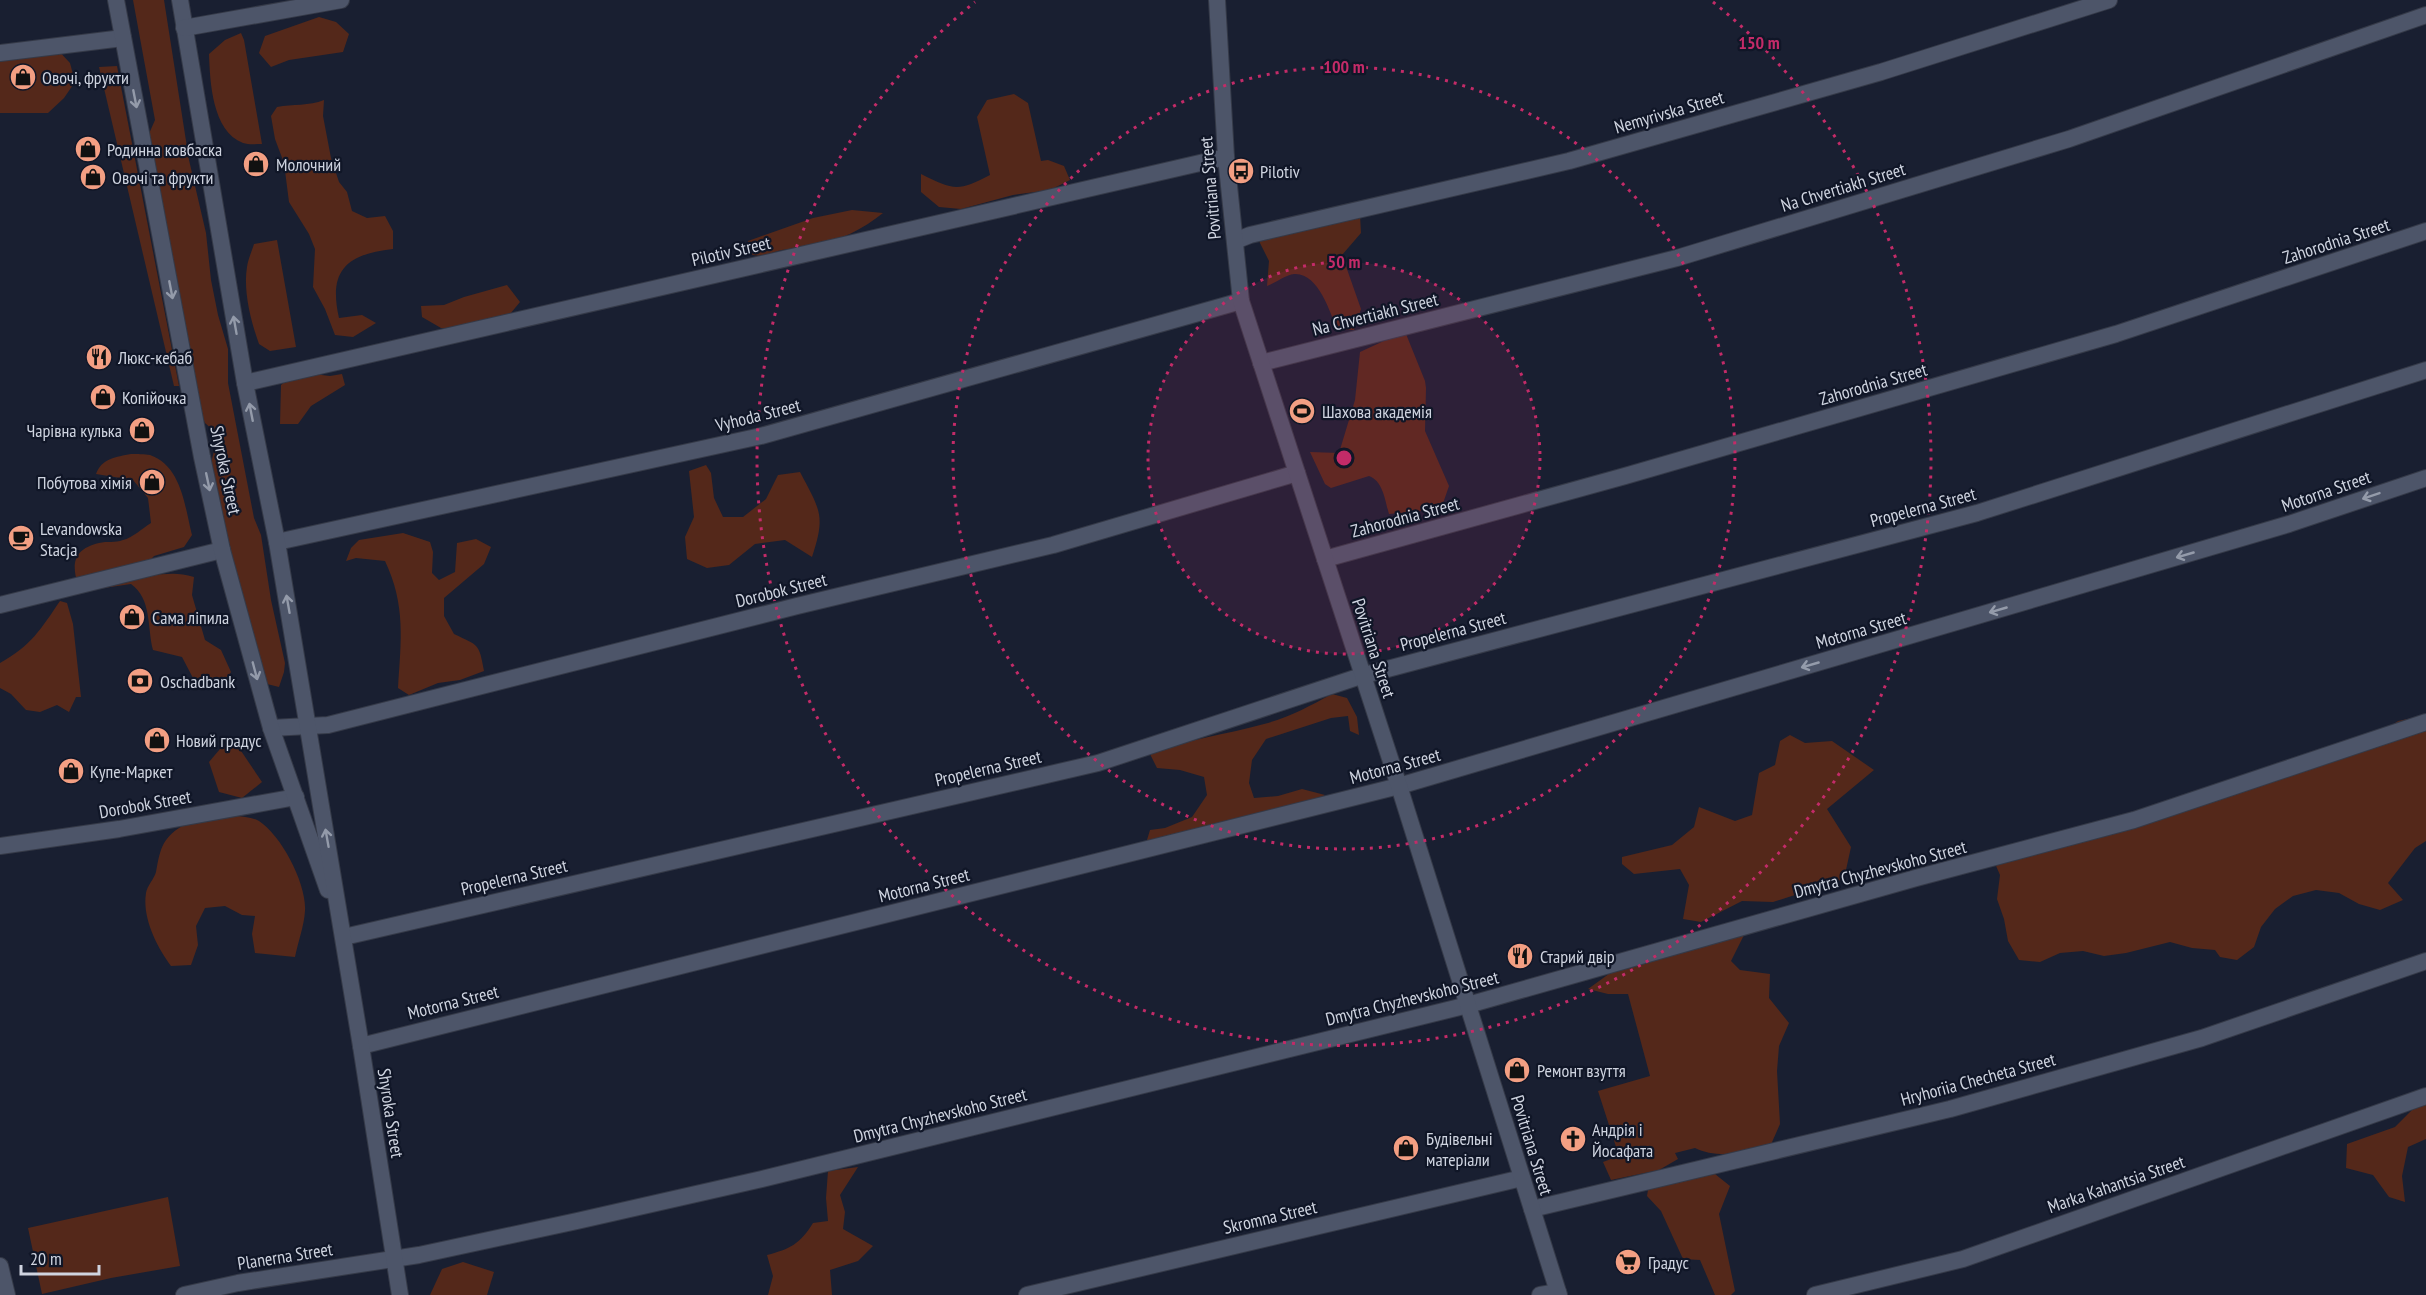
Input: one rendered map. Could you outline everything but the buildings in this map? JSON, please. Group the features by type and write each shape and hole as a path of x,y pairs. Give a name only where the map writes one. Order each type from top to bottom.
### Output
{"street":[{"name":"Shyroka Street","path":"116,0 222,550 271,728 344,937"},
{"name":"Shyroka Street","path":"180,0 245,383 277,542 362,1046 400,1295"},
{"path":"184,28 341,0"},
{"name":"Povitriana Street","path":"1217,0 1226,157 1241,301 1361,676 1399,786 1559,1293"},
{"name":"Nemyrivska Street","path":"1234,241 1250,235 1569,161 1881,72 2109,0"},
{"name":"Na Chvertiakh Street","path":"1261,363 1677,258 2069,139 2426,15"},
{"path":"0,53 123,38"},
{"name":"Pilotiv Street","path":"245,383 1226,157"},
{"name":"Zahorodnia Street","path":"1325,559 1637,473 2115,334 2426,231"},
{"name":"Vyhoda Street","path":"277,542 761,436 1241,301"},
{"name":"Propelerna Street","path":"344,937 1098,763 1361,676 1977,513 2426,370"},
{"name":"Dorobok Street","path":"271,728 328,725 797,606 1053,545 1297,473"},
{"name":"Motorna Street","path":"362,1046 1399,786 2289,524 2426,478"},
{"path":"0,605 222,550"},
{"name":"Dmytra Chyzhevskoho Street","path":"394,1259 762,1179 1468,1005 1916,878 2134,820 2426,722"},
{"name":"Dorobok Street","path":"0,846 119,829 296,797"},
{"name":"Hryhoriia Checheta Street","path":"1532,1209 1950,1109 2202,1038 2426,961"},
{"name":"Marka Kahantsia Street","path":"1815,1295 1963,1259 2426,1096"},
{"name":"Skromna Street","path":"1027,1295 1522,1178"},
{"name":"Planerna Street","path":"184,1295 238,1283 394,1259"},
{"path":"0,1266 7,1295"},
{"path":"1540,1295 1559,1293"}],"shaded area":[{"path":"133,0 164,0 189,160 206,233 211,280 228,349 228,383 254,518 261,535 271,600 285,663 279,687 263,683 212,478 212,459 216,443 213,430 205,423 196,404 148,136 155,120"},
{"path":"319,17 336,22 349,34 343,52 289,60 271,67 259,53 265,36"},
{"path":"241,33 262,144 245,144 233,137 219,117 212,91 209,54 225,40"},
{"path":"56,48 70,63 75,82 64,98 48,113 0,113 0,56"},
{"path":"117,66 179,386 174,386 99,67"},
{"path":"1014,94 1028,103 1041,161 1048,160 1064,166 1070,180 1050,190 1013,195 961,209 939,207 921,192 921,174 948,186 956,187 970,184 990,175 977,117 987,100"},
{"path":"324,100 323,116 331,158 339,182 347,192 352,211 367,218 385,216 393,231 393,249 377,251 353,260 339,276 336,301 339,318 362,315 376,323 353,337 335,335 313,287 315,249 309,234 289,202 284,163 275,139 271,116 277,107"},
{"path":"852,210 883,213 859,229 833,241 762,255 750,254 748,241 813,218"},
{"path":"1360,215 1361,233 1342,255 1361,309 1354,330 1337,329 1322,294 1310,279 1294,274 1267,286 1269,261 1259,241"},
{"path":"277,240 296,347 270,351 259,344 256,335 248,306 246,276 254,244"},
{"path":"507,285 520,302 506,319 463,328 441,328 422,317 421,306 444,305"},
{"path":"1401,333 1406,334 1425,381 1425,431 1449,486 1441,509 1389,514 1383,492 1374,478 1369,476 1331,488 1325,484 1310,452 1339,453 1355,400 1360,352"},
{"path":"296,372 330,376 342,374 345,385 311,406 298,424 280,424 281,385"},
{"path":"131,454 150,455 161,460 169,468 180,489 192,535 184,547 154,556 138,574 179,574 194,577 192,595 205,640 221,650 231,672 222,688 203,689 193,678 182,657 153,650 146,605 138,590 131,584 90,590 78,585 75,570 76,558 84,549 99,543 126,539 151,523 148,498 133,480 96,474 106,461"},
{"path":"706,465 711,473 714,498 723,517 743,517 766,499 778,475 800,472 819,513 819,531 812,557 785,540 755,544 729,565 707,568 687,559 685,537 694,517 689,471"},
{"path":"403,533 430,542 433,552 432,573 439,580 455,572 457,543 476,539 491,547 484,564 444,598 444,616 454,634 469,641 479,650 484,671 460,680 438,683 409,695 398,688 401,639 399,608 392,577 385,561 356,558 346,561 351,548 359,540"},
{"path":"60,601 67,603 73,624 81,697 76,697 69,712 57,705 40,712 26,710 11,694 0,688 0,663 28,643"},
{"path":"1332,694 1347,698 1357,717 1359,735 1350,731 1348,716 1331,718 1266,739 1252,760 1249,783 1254,798 1278,796 1302,789 1325,795 1316,800 1170,841 1147,840 1150,830 1165,828 1192,817 1207,795 1204,777 1180,770 1157,768 1150,754 1273,721"},
{"path":"2426,715 2426,841 2415,848 2388,883 2403,900 2380,910 2359,904 2339,893 2316,890 2293,896 2275,909 2261,927 2254,947 2237,960 2220,957 2215,950 2192,948 2170,942 2104,956 2083,951 2060,953 2040,962 2019,960 2008,941 1997,899 2000,875 1993,859 2374,738 2398,721"},
{"path":"1790,735 1805,743 1832,741 1874,770 1827,809 1851,847 1844,879 1773,902 1742,901 1701,922 1683,919 1689,885 1680,869 1634,874 1622,864 1622,857 1672,845 1694,827 1699,807 1735,821 1752,815 1759,773 1775,765 1780,741"},
{"path":"231,736 262,782 242,798 219,792 209,762"},
{"path":"217,815 244,817 259,821 276,837 291,861 302,888 305,911 295,957 255,953 252,934 255,916 242,915 225,906 205,908 196,926 198,945 191,965 171,966 161,950 148,922 145,903 147,890 156,872 163,846 170,836 182,826"},
{"path":"1748,927 1731,961 1740,970 1770,974 1769,998 1789,1023 1779,1046 1777,1071 1780,1124 1769,1149 1722,1154 1695,1148 1675,1153 1678,1159 1659,1170 1611,1180 1603,1162 1619,1156 1598,1091 1650,1076 1628,994 1608,994 1588,989 1624,963"},
{"path":"2417,1105 2426,1105 2426,1139 2408,1147 2402,1176 2405,1202 2389,1197 2373,1175 2346,1168 2347,1144 2395,1127"},
{"path":"858,1167 840,1195 845,1212 843,1229 873,1246 858,1261 830,1270 832,1295 768,1295 773,1276 767,1255 794,1245 813,1223 828,1221 826,1198 828,1171"},
{"path":"1715,1174 1730,1186 1719,1214 1735,1291 1731,1295 1715,1295 1700,1260 1683,1259 1661,1211 1647,1196 1648,1190 1682,1179"},
{"path":"168,1197 180,1266 111,1278 42,1294 28,1228"},
{"path":"463,1262 494,1272 487,1295 430,1295 442,1269"}],"place":[{"name":"Овочі, фрукти","path":"23,77"},
{"name":"Родинна ковбаска","path":"88,149"},
{"name":"Молочний","path":"256,164"},
{"name":"Pilotiv","path":"1241,171"},
{"name":"Овочі та фрукти","path":"93,177"},
{"name":"Люкс-кебаб","path":"99,357"},
{"name":"Копійочка","path":"103,397"},
{"name":"Шахова академія","path":"1302,411"},
{"name":"Чарівна кулька","path":"142,430"},
{"name":"Побутова хімія","path":"152,482"},
{"name":"Levandowska Stacja","path":"21,538"},
{"name":"Сама ліпила","path":"132,617"},
{"name":"Oschadbank","path":"140,681"},
{"name":"Новий градус","path":"157,740"},
{"name":"Купе-Маркет","path":"71,771"},
{"name":"Старий двір","path":"1520,956"},
{"name":"Ремонт взуття","path":"1517,1070"},
{"name":"Андрія і Йосафата","path":"1573,1139"},
{"name":"Будівельні матеріали","path":"1406,1148"},
{"name":"Градус","path":"1628,1262"}]}
